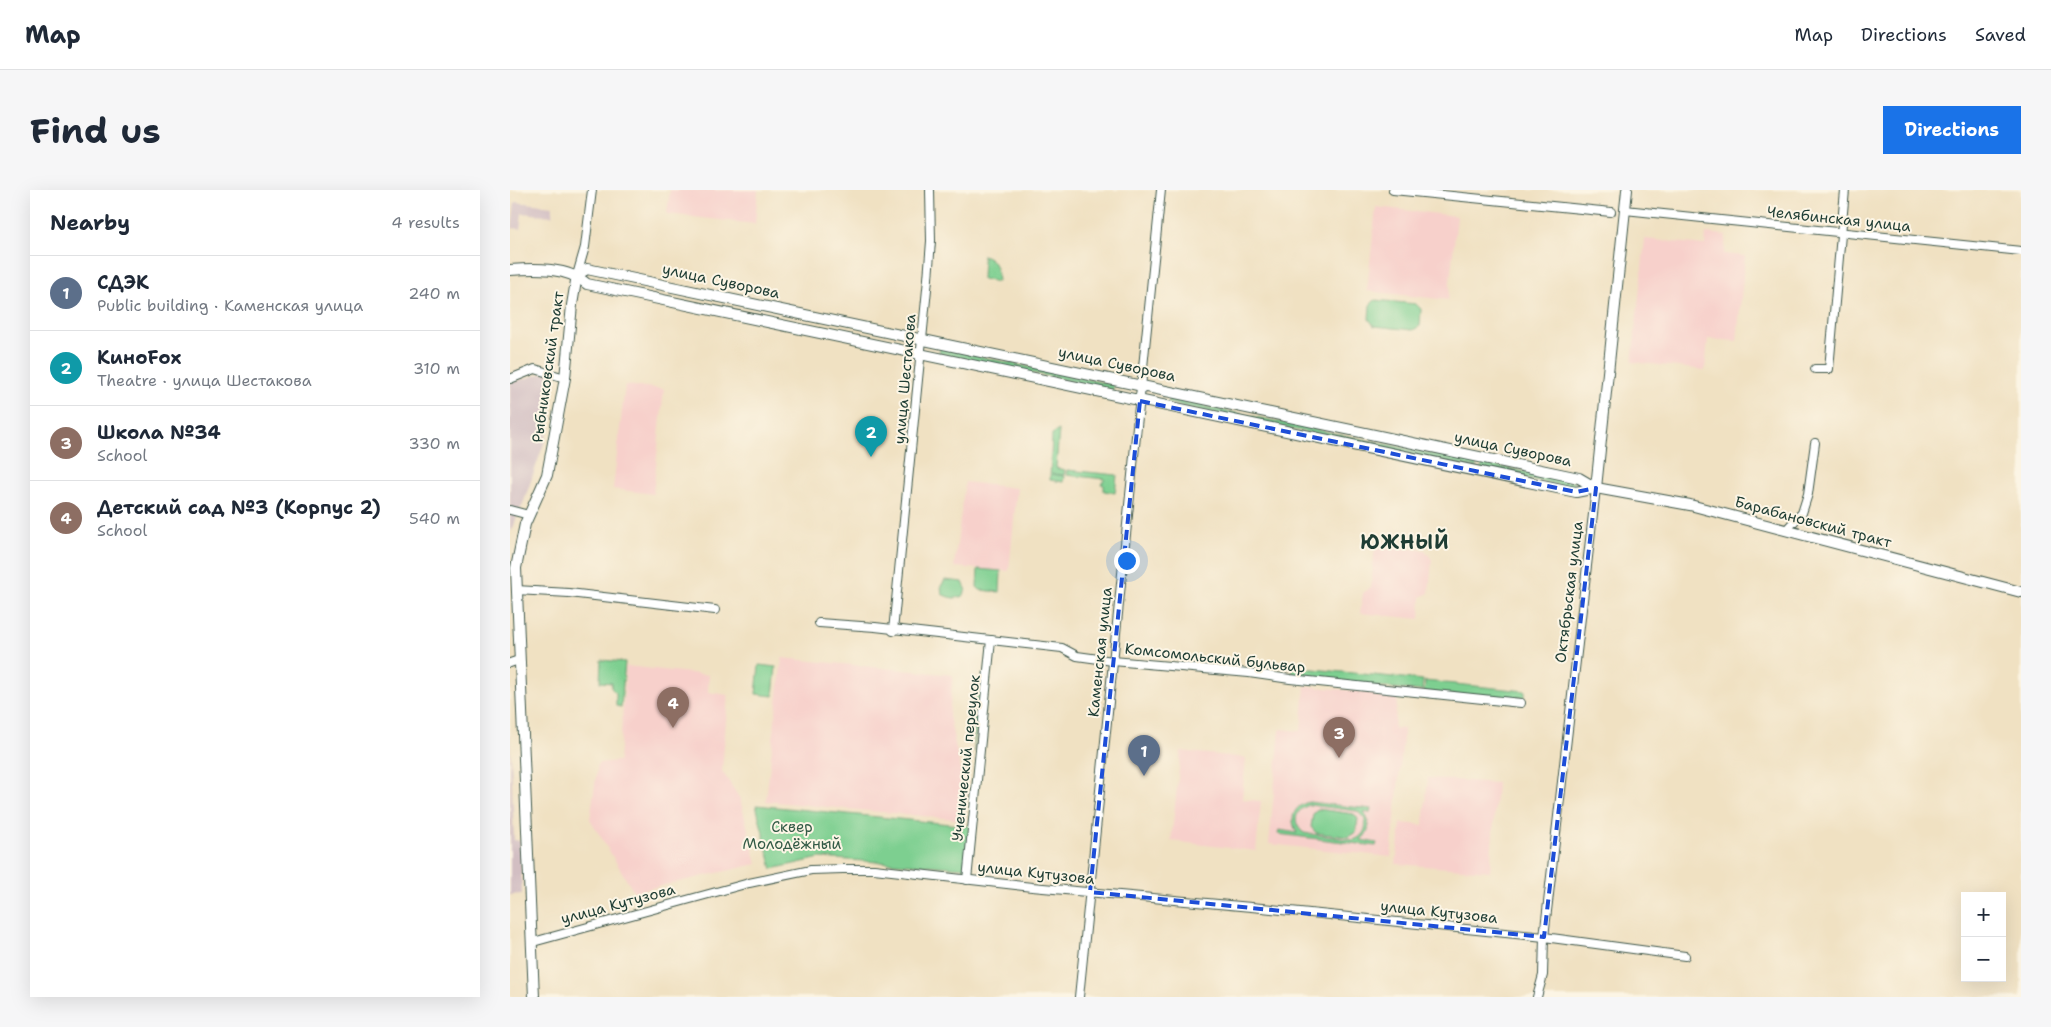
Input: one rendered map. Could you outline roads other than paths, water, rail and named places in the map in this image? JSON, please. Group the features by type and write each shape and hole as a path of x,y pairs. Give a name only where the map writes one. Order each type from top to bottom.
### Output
{"main road":[{"name":"Октябрьская улица","path":"1596,488 1627,190"},
{"name":"улица Суворова","path":"577,275 587,269 922,338 1579,478 1596,488"},
{"name":"улица Суворова","path":"510,270 547,270 577,275 587,284 1140,401 1576,492 1596,488"},
{"name":"Рыбниковский тракт","path":"534,997 533,942 514,662 518,548 524,524 530,515 547,475 565,378 577,275"},
{"name":"Барабановский тракт","path":"1596,488 1690,505 2021,592"}],"street":[{"path":"577,275 584,247 592,190"},
{"name":"улица Шестакова","path":"893,631 931,241 930,190"},
{"name":"Каменская улица","path":"1079,997 1161,190"},
{"path":"1393,190 1611,212"},
{"path":"1815,369 1828,369 1845,190"},
{"name":"Челябинская улица","path":"1625,210 2021,251"},
{"path":"510,379 535,369 565,378"},
{"path":"1786,530 1802,513 1808,494 1815,443"},
{"name":"Октябрьская улица","path":"1537,997 1543,975 1544,937 1596,488"},
{"path":"510,510 530,515"},
{"path":"516,590 569,593 715,610"},
{"name":"Комсомольский бульвар","path":"819,623 875,627 893,631 1062,648 1077,656 1113,661 1249,673 1521,704"},
{"name":"Ученический переулок","path":"967,880 991,640"},
{"name":"улица Кутузова","path":"533,942 749,884 810,870 874,869 967,880 1544,937 1685,956"}],"place":[{"name":"КиноFox","path":"871,457"},
{"name":"Детский сад №3 (Корпус 2)","path":"673,728"},
{"name":"Школа №34","path":"1339,758"},
{"name":"СДЭК","path":"1144,776"}],"district":[{"name":"ЮЖНЫЙ","path":"1405,542"}],"park label":[{"name":"Сквер Молодёжный","path":"792,836"}]}
